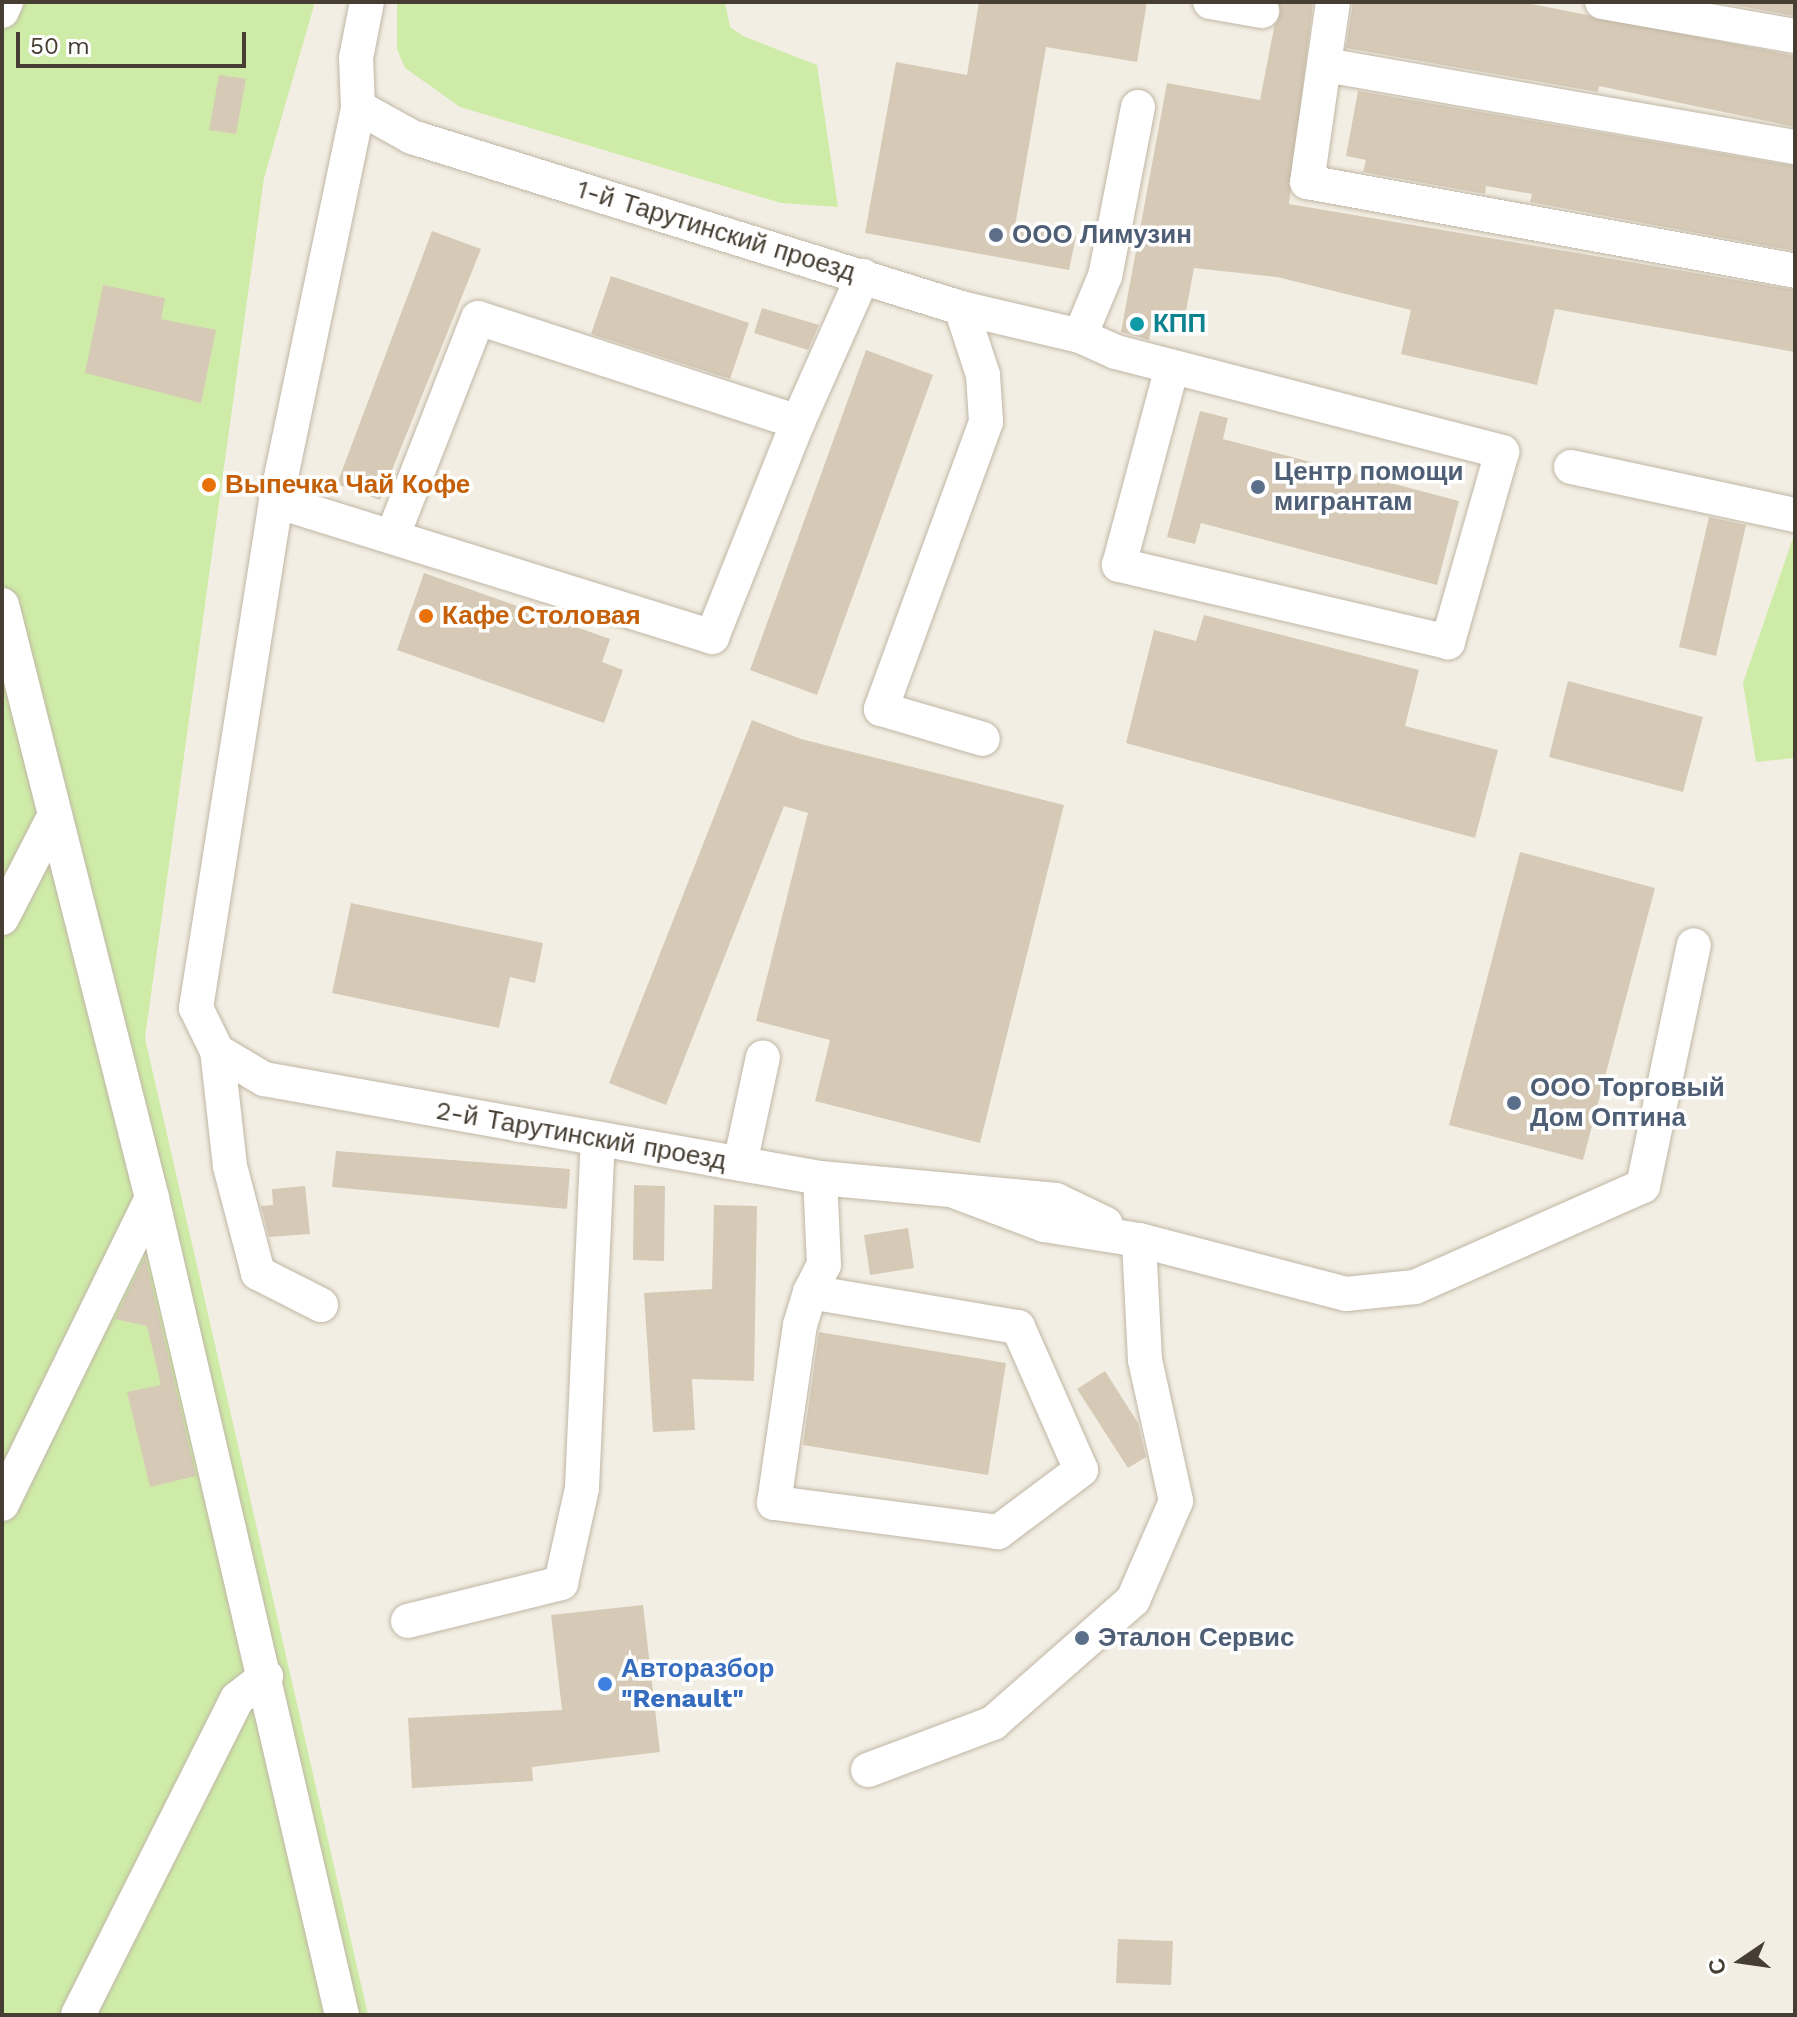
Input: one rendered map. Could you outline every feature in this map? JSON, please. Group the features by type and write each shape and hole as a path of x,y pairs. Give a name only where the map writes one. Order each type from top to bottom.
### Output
{"street":[{"path":"2,11 6,2"},
{"path":"321,1305 258,1273 230,1166 217,1051 196,1008 276,501 358,107 356,58 367,2"},
{"path":"1210,2 1262,11"},
{"path":"1333,2 1307,182 1795,271"},
{"path":"1602,2 1795,36"},
{"path":"1325,65 1795,147"},
{"name":"1-й Тарутинский проезд","path":"358,107 412,137 961,308 1080,336 1172,367 1502,452 1448,642 1119,565 1172,367"},
{"path":"1080,336 1105,276 1138,107"},
{"path":"276,501 712,637 798,422 863,276"},
{"path":"961,308 983,375 986,422 881,709 983,739"},
{"path":"392,537 478,318 798,422"},
{"path":"1571,467 1795,515"},
{"path":"2,605 152,1198 266,1676 342,2015"},
{"path":"2,918 54,817"},
{"name":"2-й Тарутинский проезд","path":"217,1051 264,1079 740,1164 820,1178 1056,1200 1139,1240 1346,1294 1372,1288 1415,1287 1643,1186 1694,945"},
{"path":"740,1164 763,1057"},
{"path":"408,1621 561,1583 582,1488 598,1138"},
{"path":"810,1292 1018,1327 1081,1470 998,1532 774,1503 810,1292 824,1265 820,1178"},
{"path":"2,1504 152,1198"},
{"path":"868,1770 993,1723 1133,1600 1176,1501 1145,1360 1139,1240"},
{"path":"78,2015 237,1699 266,1676"}],"green space":[{"path":"2,2 315,2 264,178 145,1038 368,2015 2,2015"},
{"path":"397,2 725,2 730,27 743,36 817,65 838,207 781,203 460,107 405,68 397,49"},
{"path":"1795,532 1795,758 1756,762 1743,683"}],"building":[{"path":"979,2 1147,2 1137,62 1046,47 1015,226 1076,236 1069,270 865,233 896,62 967,75"},
{"path":"1279,2 1313,2 1289,204 1795,290 1795,352 1555,309 1537,385 1401,354 1411,310 1277,277 1194,268 1185,316 1154,310 1149,340 1121,332 1167,83 1260,100"},
{"path":"1353,2 1522,2 1795,56 1795,127 1599,86 1598,92 1346,48"},
{"path":"1717,2 1795,2 1795,16"},
{"path":"219,75 246,79 236,134 209,130"},
{"path":"1358,91 1795,166 1795,251 1530,202 1532,194 1486,186 1485,194 1363,172 1366,160 1346,156"},
{"path":"432,231 481,249 380,500 337,484"},
{"path":"611,276 749,323 730,379 591,334"},
{"path":"103,285 165,298 161,319 216,330 201,403 85,373"},
{"path":"762,308 819,325 808,350 754,333"},
{"path":"866,350 933,375 817,695 750,670"},
{"path":"1200,411 1228,418 1223,439 1459,501 1437,585 1201,523 1195,544 1167,537"},
{"path":"1709,517 1746,525 1716,656 1679,647"},
{"path":"424,573 610,639 602,662 623,670 604,723 397,650"},
{"path":"1204,615 1419,670 1405,726 1498,750 1475,838 1126,743 1154,630 1196,641"},
{"path":"1568,681 1703,717 1683,792 1549,757"},
{"path":"752,720 801,739 1064,805 980,1143 815,1101 830,1040 756,1021 808,813 784,806 666,1105 609,1083"},
{"path":"1520,852 1655,888 1583,1160 1449,1125"},
{"path":"351,903 543,943 535,983 510,977 499,1028 332,993"},
{"path":"336,1151 570,1169 567,1209 332,1187"},
{"path":"634,1185 665,1186 664,1261 633,1260"},
{"path":"305,1186 310,1234 269,1237 261,1206 273,1205 272,1189"},
{"path":"714,1205 757,1206 754,1381 692,1379 695,1430 653,1432 644,1293 712,1289"},
{"path":"908,1228 914,1268 870,1275 864,1235"},
{"path":"145,1257 196,1476 150,1487 127,1392 161,1385 147,1326 115,1319"},
{"path":"819,1332 1006,1363 988,1475 803,1445"},
{"path":"1105,1371 1138,1423 1146,1457 1128,1468 1077,1389"},
{"path":"643,1605 660,1752 532,1767 533,1781 412,1788 408,1718 562,1710 551,1615"},
{"path":"1118,1939 1173,1941 1171,1985 1116,1983"}],"place":[{"name":"ООО Лимузин","path":"996,235"},
{"name":"КПП","path":"1137,324"},
{"name":"Выпечка Чай Кофе","path":"209,485"},
{"name":"Центр помощи мигрантам","path":"1258,487"},
{"name":"Кафе Столовая","path":"426,616"},
{"name":"ООО Торговый Дом Оптина","path":"1514,1103"},
{"name":"Эталон Сервис","path":"1082,1638"},
{"name":"Авторазбор \"Renault\"","path":"605,1684"}]}
